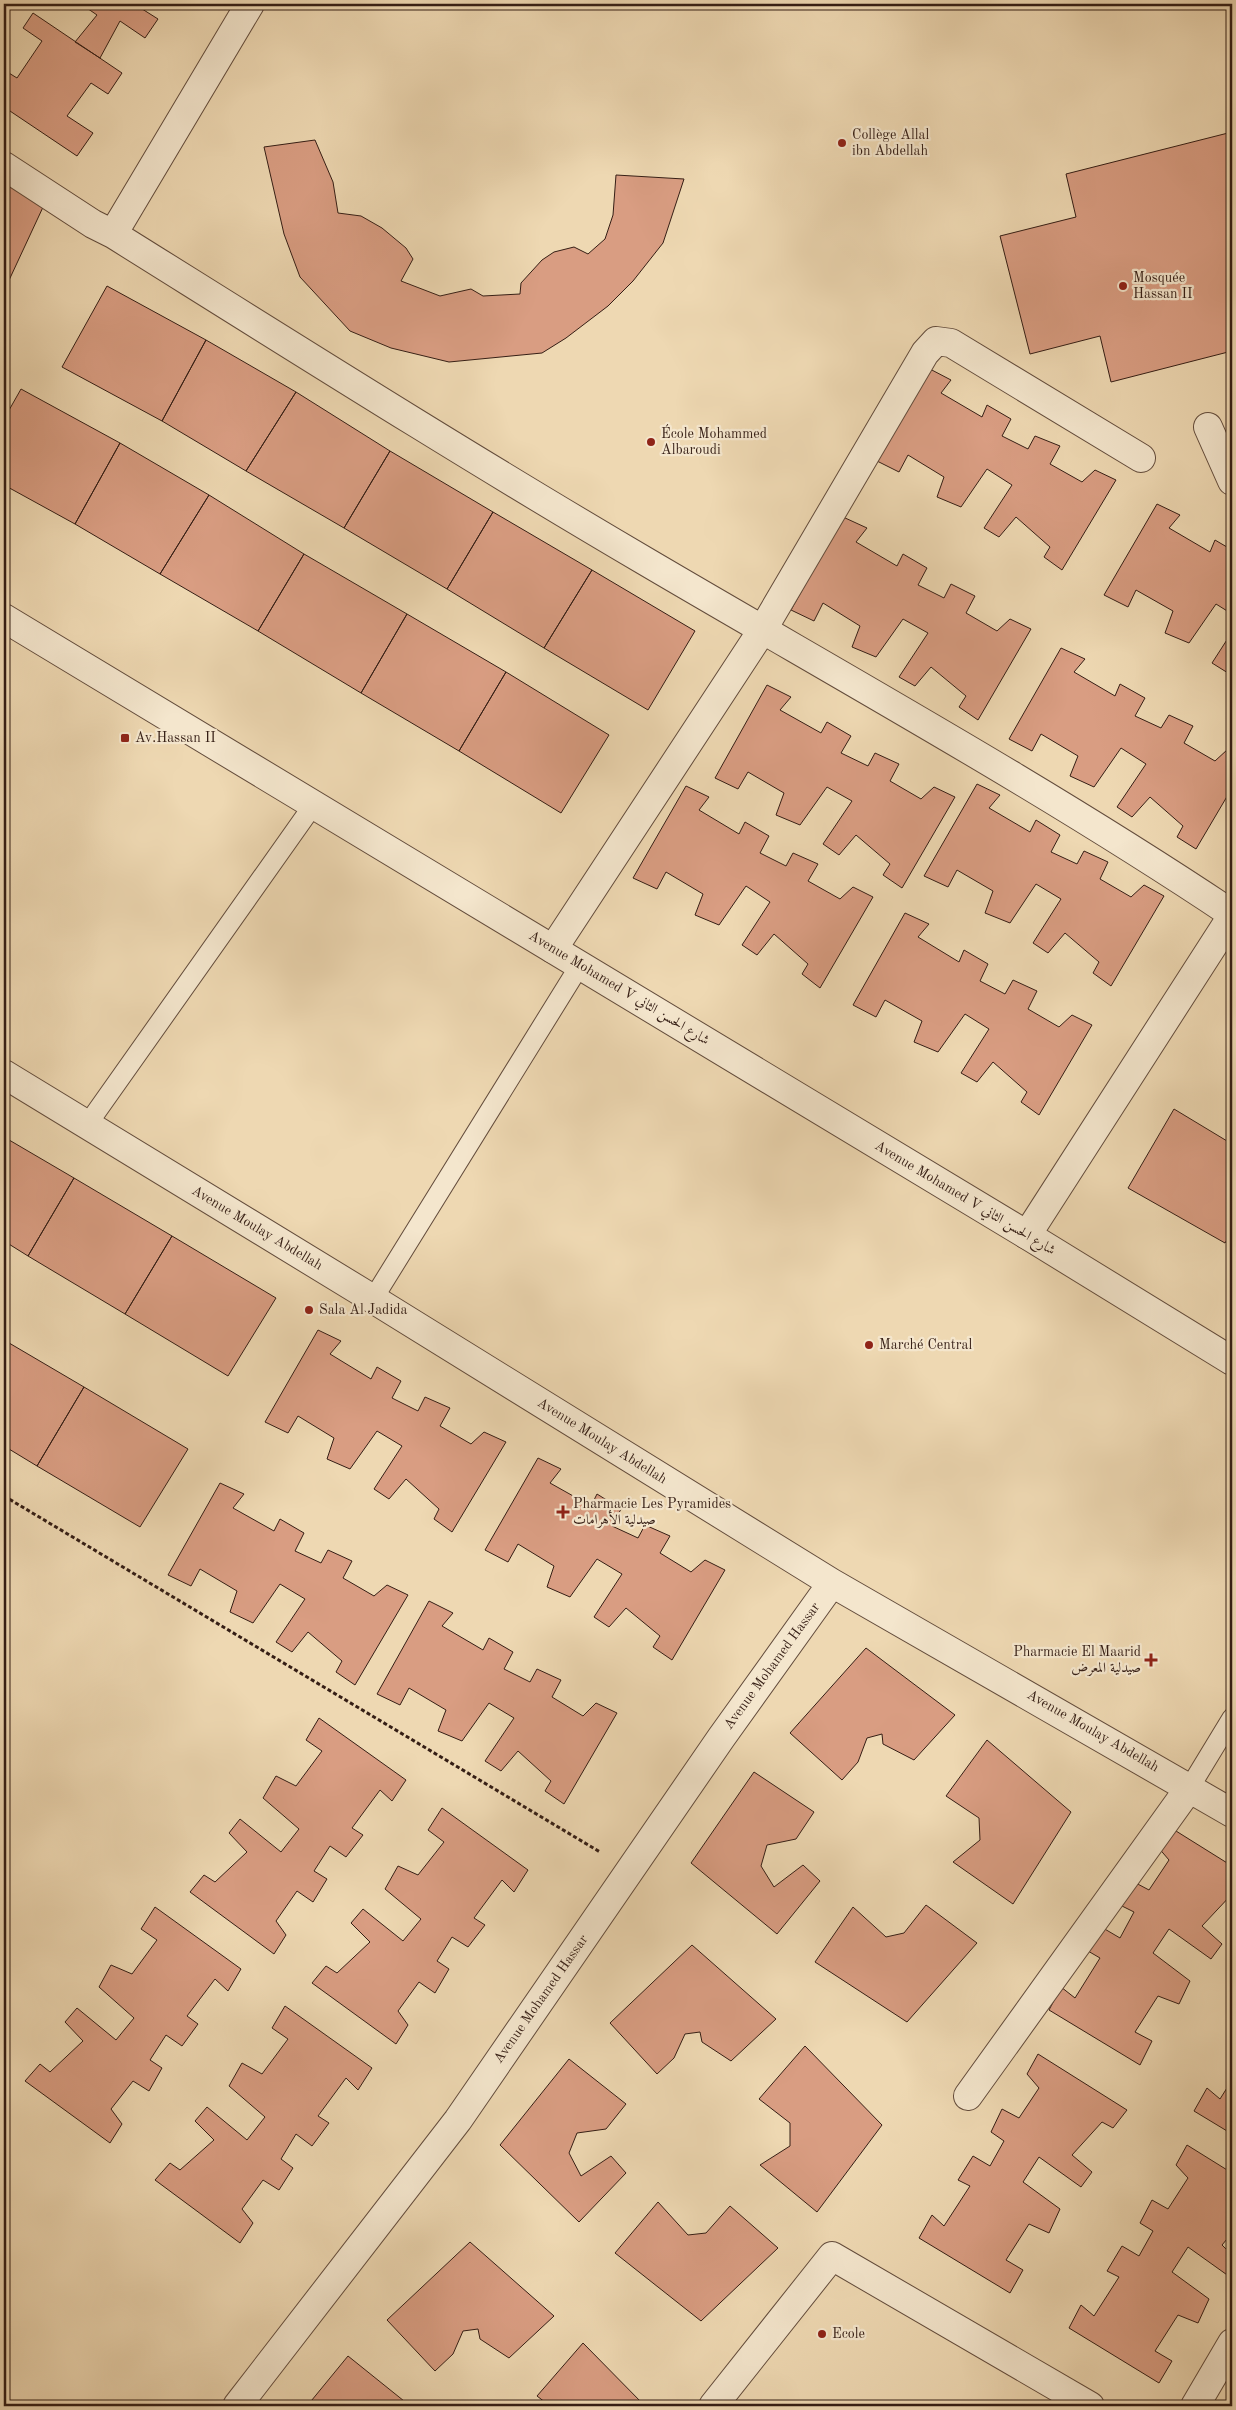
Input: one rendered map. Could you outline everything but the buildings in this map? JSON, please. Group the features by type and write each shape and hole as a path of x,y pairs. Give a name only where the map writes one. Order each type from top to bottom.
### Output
{"street":[{"path":"112,234 250,4"},
{"path":"4,166 92,224 112,234 433,433 645,561 1151,860 1232,915 1028,1235"},
{"path":"553,949 762,629 925,353 936,341 951,343 1141,458"},
{"path":"1208,427 1232,481"},
{"name":"Avenue Mohamed V شارع الحسن الثاني","path":"4,618 1028,1235 1232,1362"},
{"name":"Avenue Moulay Abdellah","path":"4,1074 373,1298 832,1583 1190,1787 1232,1813"},
{"name":"Avenue Mohamed Hassar","path":"237,2406 458,2120 721,1738 832,1583"},
{"path":"968,2096 1190,1787"},
{"path":"713,2406 832,2256 1090,2406"},
{"path":"1195,2406 1232,2343"}],"lane":[{"path":"87,1125 314,804"},
{"path":"373,1298 580,964"},
{"path":"1190,1787 1232,1718"}],"path":[{"path":"4,1496 631,1870"}],"place":[{"name":"Collège Allal ibn Abdellah","path":"842,143"},
{"name":"Mosquée Hassan II","path":"1123,286"},
{"name":"École Mohammed Albaroudi","path":"651,442"},
{"name":"Av.Hassan II","path":"125,738"},
{"name":"Sala Al Jadida","path":"309,1310"},
{"name":"Marché Central","path":"869,1345"},
{"name":"Pharmacie Les Pyramides صيدلية الأهرامات","path":"563,1512"},
{"name":"Pharmacie El Maarid صيدلية المعرض","path":"1151,1660"},
{"name":"Ecole","path":"822,2334"}]}
